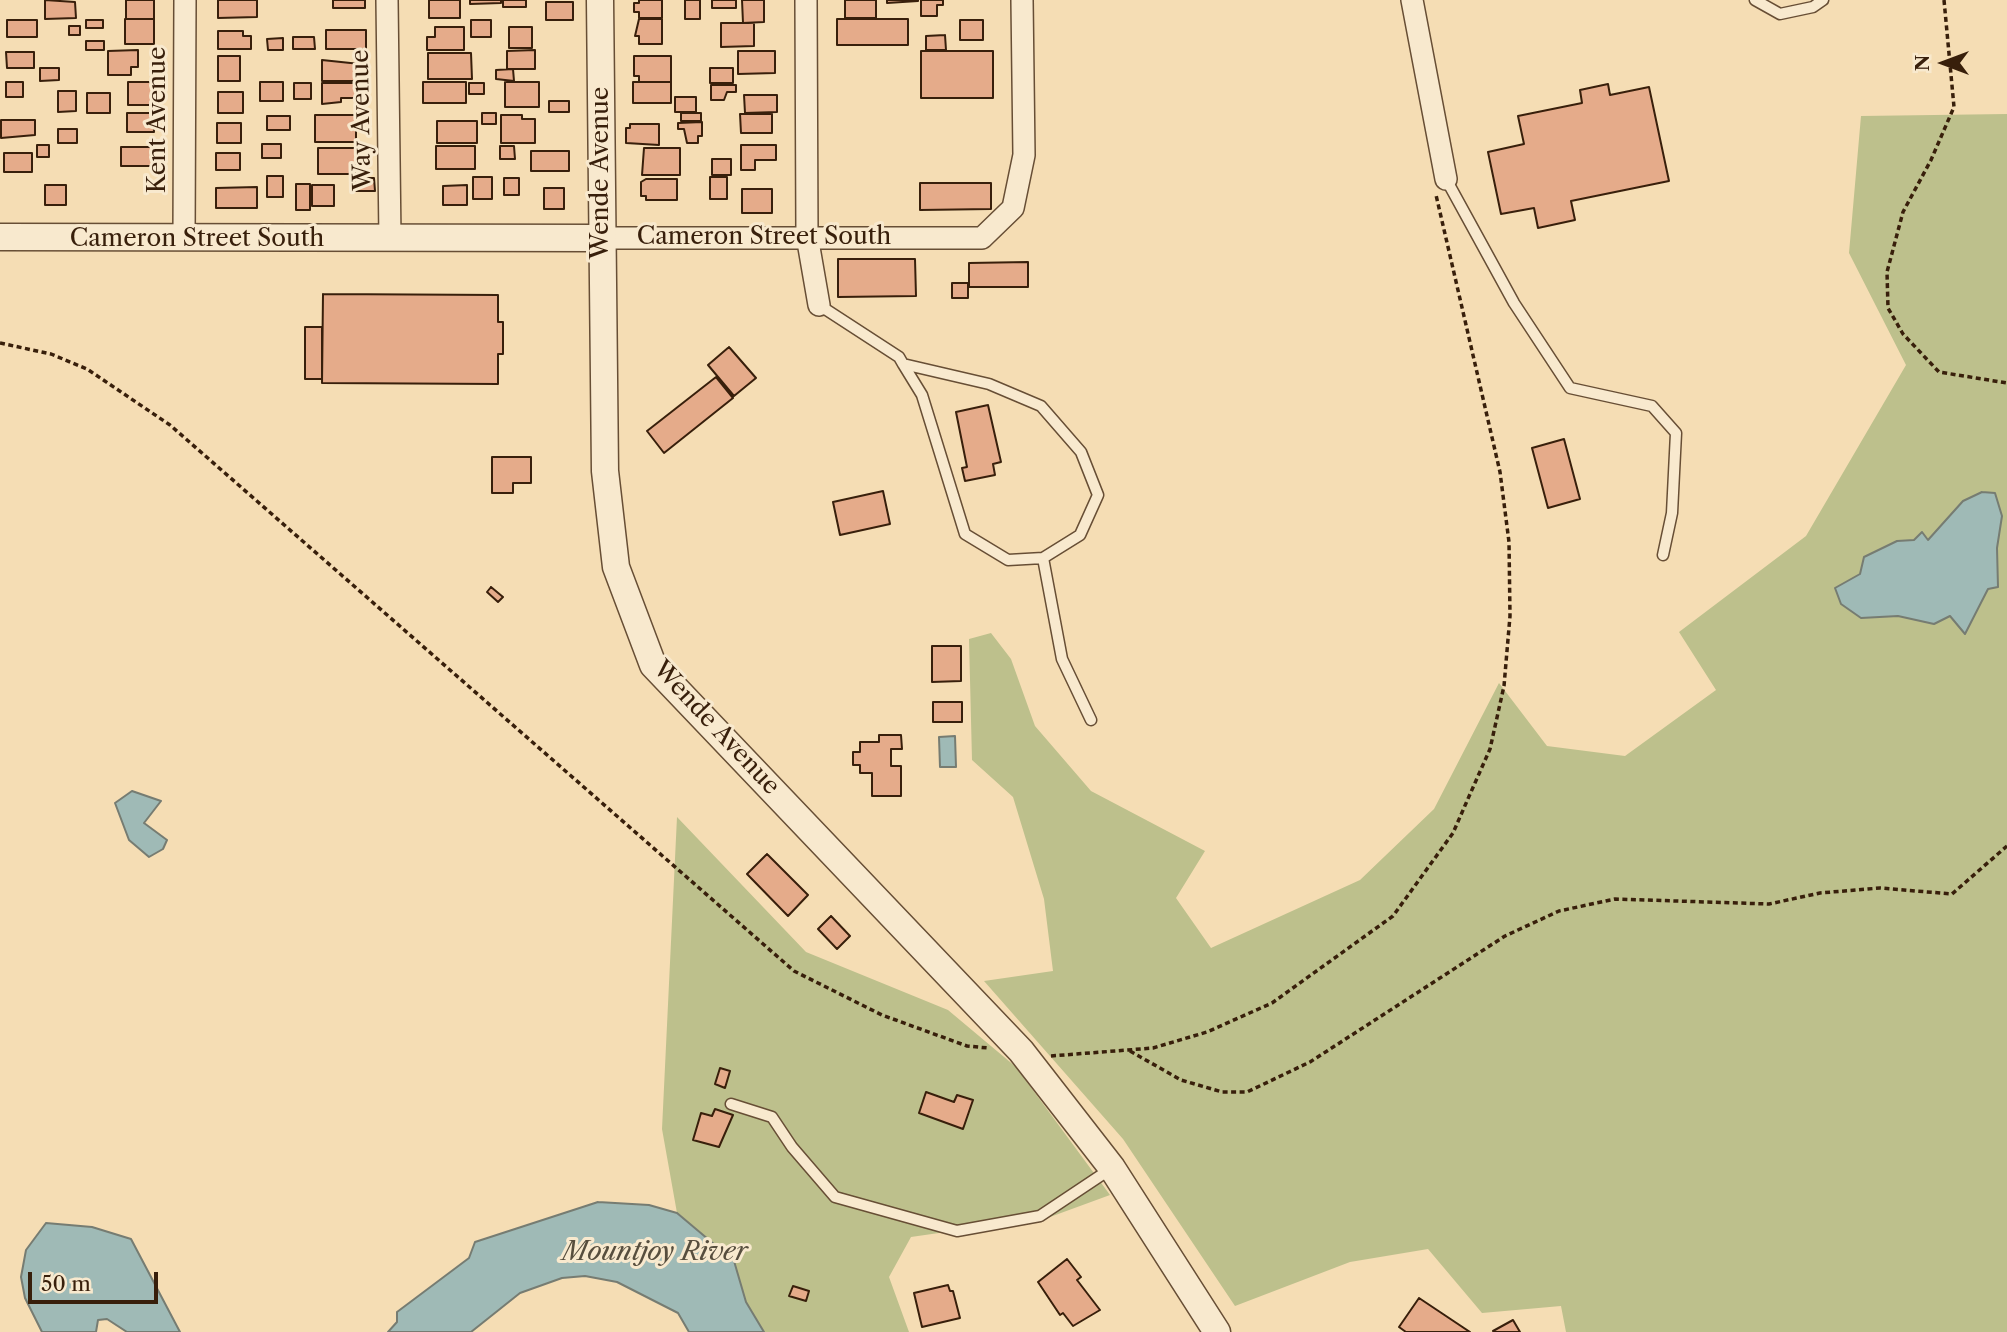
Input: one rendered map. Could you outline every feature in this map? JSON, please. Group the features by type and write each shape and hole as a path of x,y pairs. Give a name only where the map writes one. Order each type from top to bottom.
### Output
{"street":[{"name":"Kent Avenue","path":"184,239 185,0"},
{"name":"Way Avenue","path":"387,0 390,239"},
{"name":"Wende Avenue","path":"600,0 605,471 616,568 653,665 1021,1051 1112,1167 1217,1332"},
{"path":"806,0 807,236 819,305"},
{"name":"Cameron Street South","path":"0,237 982,238 1013,208 1024,155 1022,0"},
{"path":"1412,0 1440,184"}],"lane":[{"path":"1755,0 1780,14 1813,7 1823,0"},
{"path":"1440,184 1570,388 1652,406 1676,433 1672,513 1663,555"},
{"path":"819,305 899,357 903,364 922,396 965,534 1008,560 1043,558 1080,535 1098,495 1081,452 1041,406 989,384 903,364"},
{"path":"1043,558 1062,659 1091,720"},
{"path":"731,1104 772,1117 792,1147 835,1197 957,1231 1040,1216 1112,1167"}],"path":[{"path":"1944,0 1954,107 1931,160 1903,212 1887,272 1888,309 1903,334 1940,372 2007,383"},
{"path":"0,343 51,354 87,369 170,425 794,971 882,1015 967,1046 1059,1058 1153,1048 1207,1032 1272,1003 1393,916 1453,833 1490,748 1504,686 1510,616 1509,542 1500,472 1440,184"},
{"path":"1130,1050 1181,1080 1222,1092 1247,1092 1310,1062 1505,936 1559,911 1615,898 1769,904 1821,893 1880,888 1952,894 2007,846"}],"green space":[{"path":"2007,114 2007,1332 1566,1332 1561,1306 1482,1313 1428,1249 1350,1262 1235,1306 1123,1139 984,981 1053,971 1044,899 1013,797 972,760 969,639 991,633 1011,659 1035,726 1091,791 1205,851 1176,898 1211,948 1360,880 1434,809 1499,683 1547,746 1625,756 1716,690 1679,632 1806,536 1906,365 1849,253 1861,116"},
{"path":"677,817 806,952 948,1010 1016,1067 1110,1195 1050,1217 911,1237 889,1277 909,1332 764,1332 746,1302 734,1261 677,1213 662,1129"}],"water":[{"path":"1982,492 1995,493 2002,516 1997,548 1998,587 1988,589 1965,634 1950,616 1934,624 1898,616 1861,618 1841,604 1835,588 1860,574 1864,557 1897,541 1914,540 1922,532 1928,540 1963,501"},
{"path":"955,736 956,767 940,767 939,737"},
{"path":"132,791 161,801 144,823 167,840 163,849 149,857 129,840 115,803"},
{"name":"Mountjoy River","path":"598,1202 649,1205 677,1213 734,1261 746,1302 764,1332 689,1332 678,1313 617,1282 585,1276 562,1278 520,1293 471,1332 388,1332 397,1322 397,1312 469,1258 475,1242"},
{"path":"46,1223 92,1227 131,1239 180,1332 127,1332 107,1319 98,1320 96,1332 42,1332 25,1298 21,1277 26,1250"}],"building":[{"path":"45,0 75,2 76,18 45,19"},
{"path":"126,0 154,0 154,19 126,19"},
{"path":"218,0 257,0 257,17 218,18"},
{"path":"333,0 365,0 365,8 333,8"},
{"path":"429,0 460,0 460,18 429,18"},
{"path":"470,0 501,0 501,3 470,4"},
{"path":"503,0 526,0 526,7 503,7"},
{"path":"639,0 662,0 662,18 639,18 639,12 634,12 634,3 639,3"},
{"path":"685,0 700,0 700,19 685,19"},
{"path":"712,0 736,0 736,8 712,8"},
{"path":"742,0 764,0 764,22 743,23"},
{"path":"845,0 876,0 876,18 845,18"},
{"path":"887,0 918,0 918,1 887,3"},
{"path":"921,0 943,0 943,5 937,5 937,16 921,16"},
{"path":"546,2 573,2 573,20 546,20"},
{"path":"125,19 154,19 154,44 125,44"},
{"path":"639,19 662,19 662,44 639,44 639,36 635,36"},
{"path":"837,19 908,19 908,45 837,45"},
{"path":"7,20 37,20 37,37 7,37"},
{"path":"86,20 103,20 103,28 86,28"},
{"path":"471,20 491,20 491,37 471,37"},
{"path":"960,20 983,20 983,40 960,40"},
{"path":"721,23 754,23 754,46 721,47"},
{"path":"69,26 80,26 80,35 69,35"},
{"path":"435,27 464,27 464,50 427,50 427,37 435,37"},
{"path":"509,27 532,27 532,48 509,48"},
{"path":"326,30 366,30 366,49 326,49"},
{"path":"218,31 243,31 243,36 251,36 251,49 218,49"},
{"path":"945,35 946,50 926,50 926,36"},
{"path":"293,37 314,37 315,49 293,49"},
{"path":"283,38 283,50 268,50 267,39"},
{"path":"86,41 104,41 104,50 86,50"},
{"path":"138,50 138,67 131,67 131,75 108,75 108,51"},
{"path":"535,50 535,69 507,69 507,51"},
{"path":"738,51 775,51 775,73 738,74"},
{"path":"921,51 993,51 993,98 921,98"},
{"path":"6,52 34,52 34,68 7,68"},
{"path":"428,53 471,53 472,79 428,79"},
{"path":"218,56 240,56 240,81 218,81"},
{"path":"634,56 671,56 671,82 639,82 639,76 634,76"},
{"path":"322,60 360,64 360,81 322,81"},
{"path":"40,68 59,68 59,80 40,81"},
{"path":"710,68 733,68 733,83 710,83"},
{"path":"513,69 514,81 496,79 496,70"},
{"path":"6,82 23,82 23,97 6,97"},
{"path":"128,82 153,82 153,105 128,105"},
{"path":"260,82 283,82 283,101 260,101"},
{"path":"423,82 466,82 466,103 423,103"},
{"path":"505,82 539,82 539,107 505,107"},
{"path":"633,82 671,82 671,103 633,103"},
{"path":"294,83 311,83 311,99 294,99"},
{"path":"322,83 358,83 358,98 341,98 341,102 322,104"},
{"path":"469,83 484,83 484,94 469,94"},
{"path":"1608,84 1610,95 1649,87 1669,181 1571,201 1575,220 1538,228 1534,208 1501,214 1488,152 1524,144 1518,116 1582,103 1580,90"},
{"path":"711,85 736,85 736,92 727,92 724,100 711,100"},
{"path":"58,91 76,91 76,111 58,112"},
{"path":"218,92 243,92 243,113 218,113"},
{"path":"87,93 110,93 110,113 87,113"},
{"path":"744,95 777,95 777,112 745,113"},
{"path":"675,97 696,97 696,112 675,112"},
{"path":"549,101 569,101 569,112 549,112"},
{"path":"127,113 153,113 154,132 127,132"},
{"path":"482,113 496,113 496,124 482,124"},
{"path":"681,113 701,113 701,121 681,121"},
{"path":"740,114 772,114 772,133 741,133"},
{"path":"315,115 356,115 356,142 315,142"},
{"path":"501,115 522,115 522,119 535,119 535,143 501,143"},
{"path":"267,116 290,116 290,130 267,130"},
{"path":"1,120 35,120 35,135 1,138"},
{"path":"437,121 477,121 477,143 437,143"},
{"path":"702,122 702,136 698,136 698,143 687,143 684,129 678,129 678,123"},
{"path":"217,123 241,123 241,143 217,143"},
{"path":"630,124 659,124 659,145 626,143 626,128 630,128"},
{"path":"58,129 77,129 77,143 58,143"},
{"path":"262,144 281,144 281,158 262,158"},
{"path":"37,145 49,145 49,157 37,157"},
{"path":"741,145 776,145 776,160 755,160 755,170 741,170"},
{"path":"436,146 475,146 475,169 436,169"},
{"path":"500,146 514,146 515,159 500,159"},
{"path":"121,147 155,147 155,166 121,166"},
{"path":"318,148 356,148 356,174 318,174"},
{"path":"644,148 680,148 680,175 642,175"},
{"path":"531,151 569,151 569,171 531,171"},
{"path":"4,153 32,153 32,172 4,172"},
{"path":"216,153 240,153 240,170 216,170"},
{"path":"712,159 731,159 731,175 712,175"},
{"path":"267,176 283,176 283,197 267,197"},
{"path":"473,177 492,177 492,199 473,199"},
{"path":"710,177 727,177 727,199 710,199"},
{"path":"356,178 374,178 375,191 356,191"},
{"path":"504,178 519,178 519,195 504,195"},
{"path":"646,179 677,179 677,200 646,200 646,196 641,196 641,182"},
{"path":"920,183 991,183 991,209 920,210"},
{"path":"296,184 310,184 310,210 296,210"},
{"path":"45,185 66,185 66,205 45,205"},
{"path":"312,185 334,185 334,206 312,206"},
{"path":"467,185 467,205 443,205 443,186"},
{"path":"257,187 257,208 216,208 216,188"},
{"path":"544,188 564,188 564,209 544,209"},
{"path":"742,189 772,189 772,213 742,213"},
{"path":"838,259 915,259 916,296 838,297"},
{"path":"1028,262 1028,287 969,287 969,263"},
{"path":"952,283 968,283 968,298 952,298"},
{"path":"323,294 498,295 498,322 503,322 503,354 498,354 498,384 322,383"},
{"path":"305,327 322,327 322,379 305,379"},
{"path":"729,347 756,378 734,396 708,365"},
{"path":"716,377 733,398 664,453 647,431"},
{"path":"988,405 1001,462 993,464 995,475 965,481 962,468 967,467 956,412"},
{"path":"1564,439 1580,499 1548,508 1532,448"},
{"path":"492,457 531,457 531,483 513,483 513,493 492,493"},
{"path":"883,491 890,524 840,535 833,502"},
{"path":"491,587 503,597 498,602 487,592"},
{"path":"932,646 961,646 961,681 932,682"},
{"path":"933,702 962,702 962,722 933,722"},
{"path":"879,735 901,735 902,749 891,749 891,766 901,766 901,796 872,796 872,773 860,773 860,765 853,765 853,752 860,752 860,742 879,742"},
{"path":"767,854 808,895 788,916 747,874"},
{"path":"831,916 850,936 837,949 818,929"},
{"path":"720,1068 730,1071 725,1088 715,1084"},
{"path":"926,1092 954,1102 957,1095 973,1100 963,1129 919,1113"},
{"path":"715,1109 733,1115 719,1147 693,1140 701,1113 712,1116"},
{"path":"1067,1259 1081,1277 1077,1280 1100,1310 1073,1326 1063,1313 1060,1315 1038,1282"},
{"path":"948,1285 950,1291 953,1291 960,1318 922,1327 914,1293"},
{"path":"793,1286 809,1291 806,1301 789,1296"},
{"path":"1419,1298 1470,1332 1406,1332 1399,1327"},
{"path":"1513,1320 1520,1332 1493,1331"}]}
